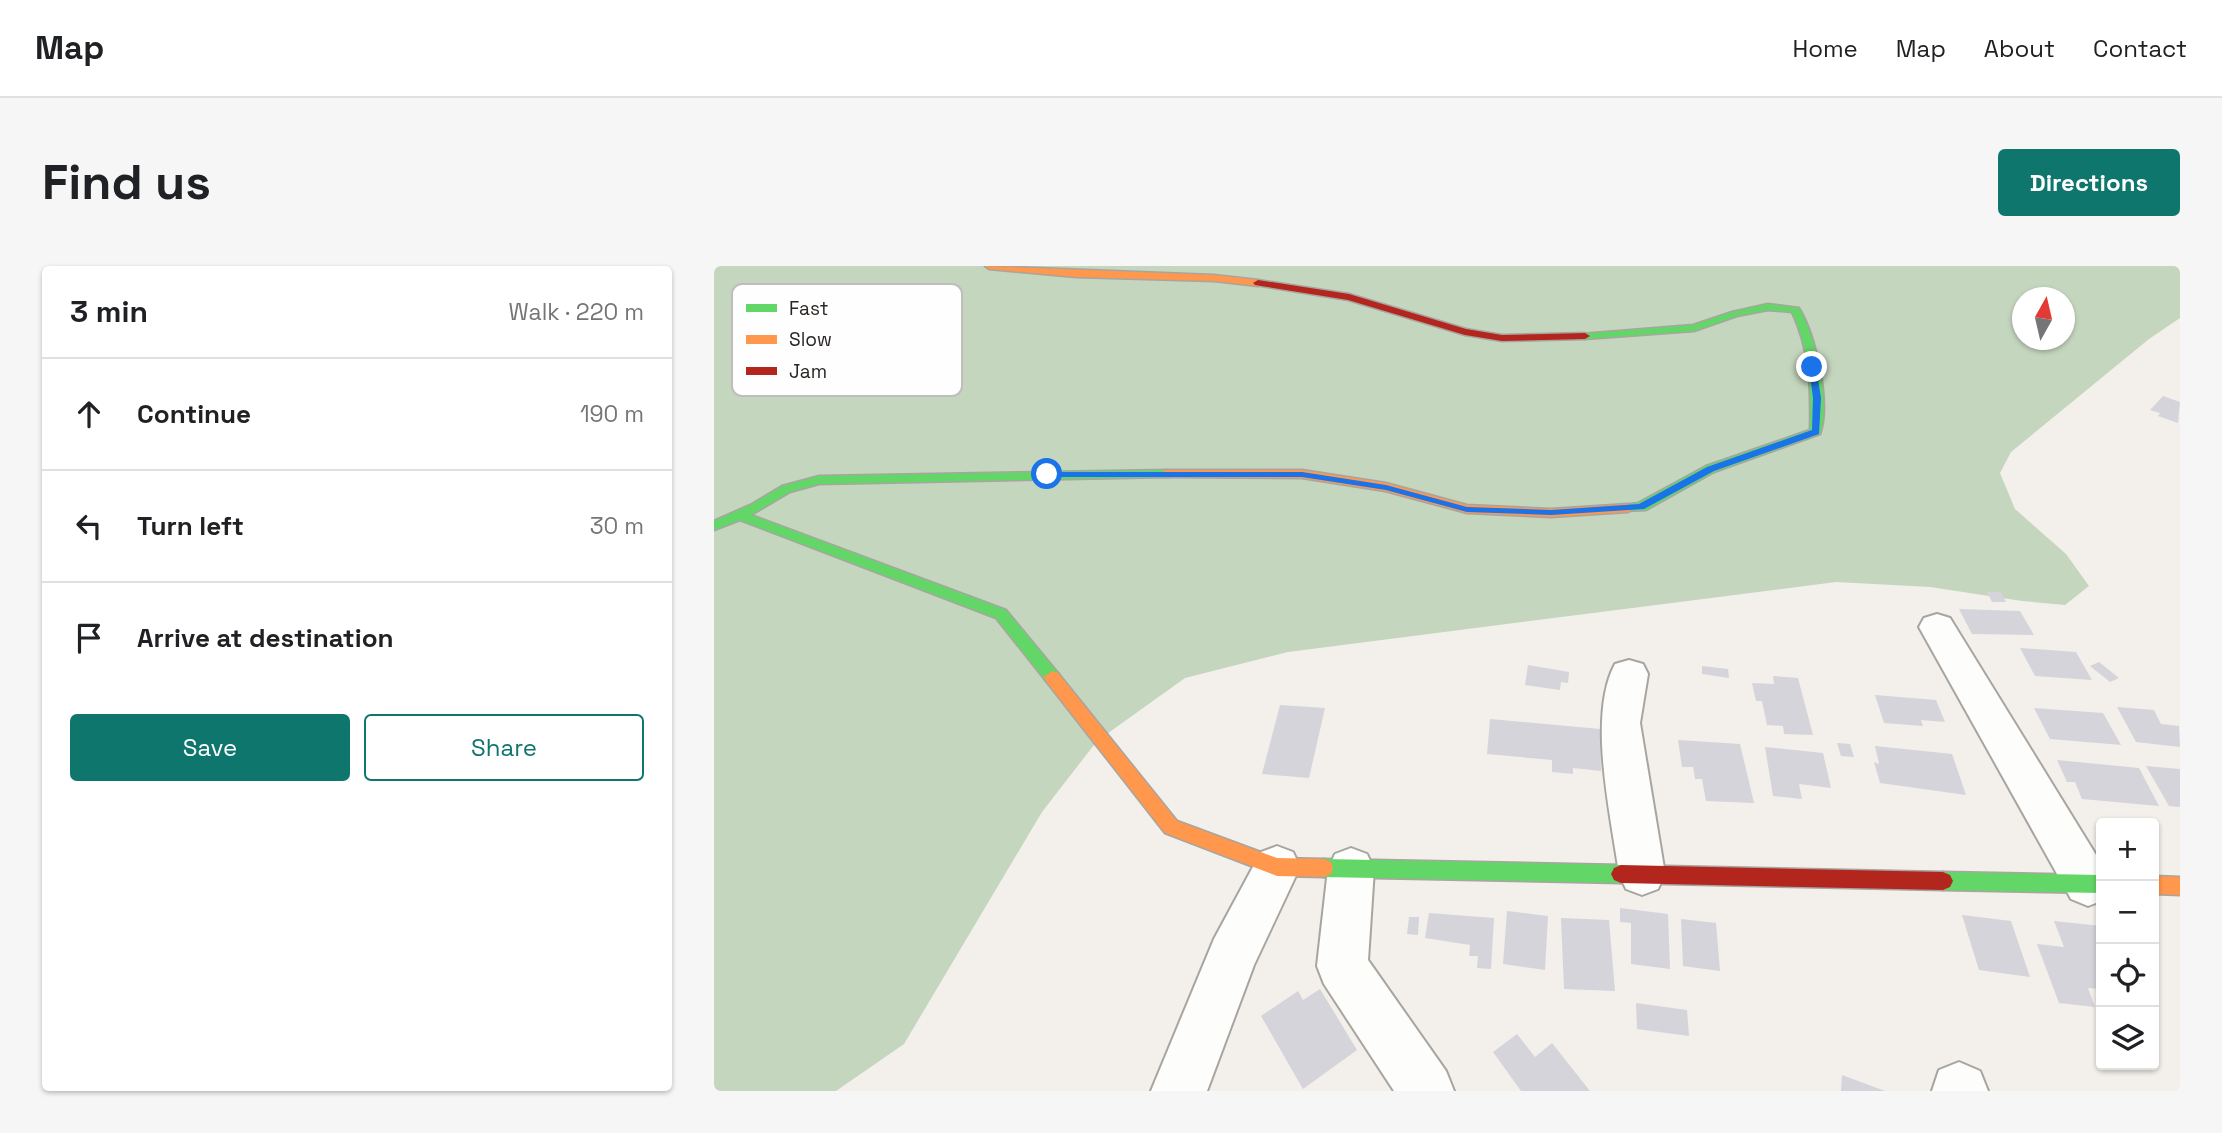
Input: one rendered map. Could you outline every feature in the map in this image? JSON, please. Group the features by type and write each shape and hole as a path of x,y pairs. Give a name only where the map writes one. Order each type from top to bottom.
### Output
{"street":[{"path":"714,526 740,515 786,489 819,480 1047,474 1302,474 1386,488 1467,509 1551,513 1641,507 1710,469 1816,432 1817,398 1808,334 1796,310 1768,307 1682,329 1565,337 1502,338 1465,332 1349,297 1281,285 1214,278 1076,274 989,266"},
{"path":"740,515 1001,614 1171,827 1277,867 2095,884"},
{"path":"1937,627 2095,884"},
{"path":"1629,674 1620,723 1642,874"},
{"path":"1179,1091 1232,956 1277,867"},
{"path":"1352,869 1342,966 1426,1091"},
{"path":"2159,885 2180,886"}],"green space":[{"path":"714,266 2180,266 2180,318 2149,339 2011,452 2000,473 2015,509 2066,554 2089,586 2065,605 1930,587 1836,582 1288,652 1185,678 1097,741 1042,812 904,1044 836,1091 714,1091"}],"building":[{"path":"2163,396 2180,402 2178,423 2150,410"},
{"path":"1987,592 2001,592 2006,602 1992,602"},
{"path":"1959,609 2020,611 2034,635 1972,634"},
{"path":"2020,648 2076,652 2092,680 2035,676"},
{"path":"2099,662 2119,678 2110,682 2090,666"},
{"path":"1528,665 1569,672 1568,683 1561,682 1560,690 1525,685"},
{"path":"1702,666 1728,669 1729,678 1702,674"},
{"path":"1773,676 1798,678 1813,735 1784,734 1783,726 1767,725 1762,701 1756,701 1752,683 1774,684"},
{"path":"1875,695 1936,700 1945,722 1921,720 1923,726 1884,723"},
{"path":"1280,705 1325,708 1309,778 1262,774"},
{"path":"2117,707 2154,710 2161,724 2179,726 2180,747 2136,742"},
{"path":"2034,708 2103,713 2121,745 2050,739"},
{"path":"1490,719 1600,729 1601,771 1573,768 1573,774 1552,772 1552,760 1487,754"},
{"path":"1678,740 1740,744 1754,803 1706,801 1702,779 1695,779 1693,767 1682,767"},
{"path":"1837,743 1850,744 1854,757 1841,756"},
{"path":"1875,746 1952,754 1966,795 1880,783 1874,762 1879,764"},
{"path":"1765,747 1823,753 1831,788 1799,784 1802,799 1773,796"},
{"path":"2057,760 2139,768 2159,806 2082,799 2075,782 2067,782"},
{"path":"2146,766 2180,769 2180,807 2169,806"},
{"path":"1620,908 1668,914 1670,969 1631,964 1631,923 1620,922"},
{"path":"1507,911 1548,916 1545,970 1503,964"},
{"path":"1429,913 1494,918 1491,969 1477,968 1478,956 1469,956 1470,945 1425,938"},
{"path":"1962,915 2011,921 2030,977 1979,970"},
{"path":"1409,917 1419,917 1418,935 1407,934"},
{"path":"1561,918 1609,920 1615,991 1564,989"},
{"path":"1681,919 1716,923 1720,971 1683,966"},
{"path":"2054,921 2096,925 2096,989 2088,988 2095,1007 2059,1003 2037,944 2064,947"},
{"path":"1320,989 1357,1050 1303,1089 1261,1016 1298,991 1303,1000"},
{"path":"1636,1003 1687,1010 1689,1036 1637,1029"},
{"path":"1517,1034 1535,1057 1552,1043 1590,1091 1521,1091 1493,1052"},
{"path":"1842,1075 1885,1091 1841,1091"}],"traffic: fast":[{"path":"1585,336 1694,328 1735,314 1768,307 1796,310 1812,354 1816,385 1816,432 1710,469 1641,507 1628,508"},
{"path":"714,526 757,507 786,489 819,480 1167,474"},
{"path":"740,515 1001,614 1052,677"},
{"path":"1324,868 1621,874"},
{"path":"1943,881 2096,884"}],"traffic: slow":[{"path":"989,266 1076,274 1214,278 1258,283"},
{"path":"1167,474 1302,474 1386,487 1467,509 1551,513 1628,508"},
{"path":"1052,677 1171,827 1277,867 1324,868"},
{"path":"2159,885 2180,886"}],"traffic: jam":[{"path":"1258,283 1349,297 1465,332 1502,338 1585,336"},
{"path":"1621,874 1943,881"}],"route":[{"path":"1047,474 1302,474 1386,488 1467,509 1551,513 1641,507 1710,469 1816,432 1817,398 1812,367"}]}
